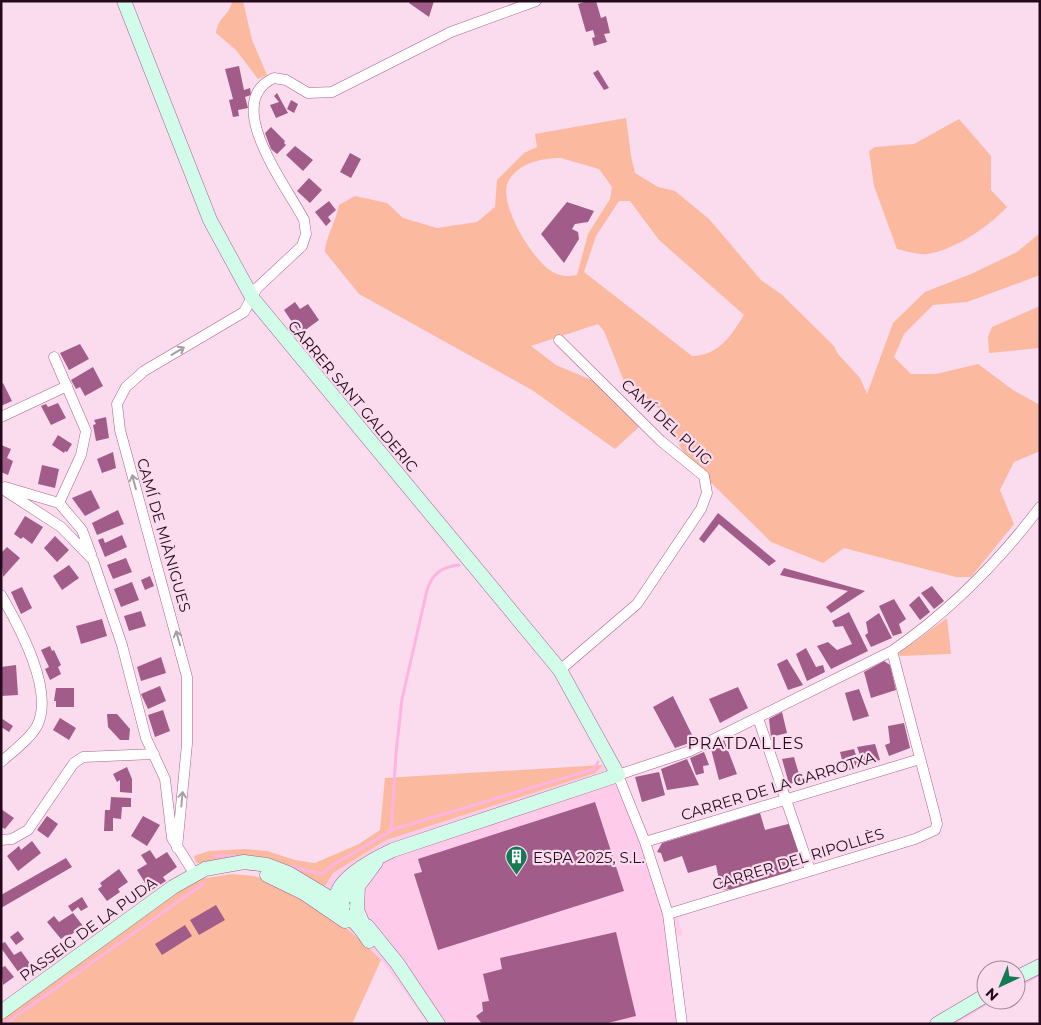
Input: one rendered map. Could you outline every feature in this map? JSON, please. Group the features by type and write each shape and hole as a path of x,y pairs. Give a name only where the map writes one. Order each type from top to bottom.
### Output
{"street":[{"name":"CARRER SANT GALDERIC","path":"124,1 210,220 255,294 560,670 618,775"},
{"name":"CAMÍ DE MIÀNIGUES","path":"176,848 187,744 187,677 126,452 118,420 117,404 122,393 133,379 244,312 255,294 302,246 306,227 299,209 263,146 254,124 253,101 261,86 274,78 286,80 308,93 332,92 451,32 505,14 536,1"},
{"name":"CAMÍ DEL PUIG","path":"558,340 661,441 704,476 707,493 701,509 637,604 560,670"},
{"path":"54,358 86,431 81,455 59,502"},
{"path":"1,416 67,386"},
{"path":"1,487 59,502 82,530 122,645 146,738 166,780 169,798 169,824 176,848 194,873 244,862 267,865 337,901 362,922 397,963 438,1024"},
{"path":"1,487 62,527 93,560"},
{"path":"337,901 352,882 382,855 402,846 670,759 758,718 892,651 923,630 963,596 1040,508"},
{"path":"1,595 27,649 41,684 43,696 42,710 36,727 1,762"},
{"path":"892,651 920,759"},
{"path":"758,718 810,870"},
{"path":"1,840 12,839 28,830 74,763 83,757 154,754"},
{"name":"CARRER DE LA GARROTXA","path":"645,842 920,759"},
{"name":"CARRER DEL RIPOLLÈS","path":"668,914 915,838 935,830 937,824 920,759"},
{"path":"618,775 645,842 668,914 682,1024"},
{"path":"222,866 245,868 301,886 325,900 337,901"},
{"name":"PASSEIG DE LA PUDA","path":"1,1012 194,873"},
{"path":"283,881 328,909 369,941 412,987"},
{"path":"311,886 352,882"},
{"path":"352,882 357,910 362,922"},
{"path":"337,901 339,910 361,929 369,941"},
{"path":"1026,973 1040,966"},
{"path":"937,1024 976,1001"}],"shaded area":[{"path":"232,1 243,1 252,40 267,75 258,79 236,50 216,33 219,23 229,10"},
{"path":"626,118 635,173 658,187 675,191 709,219 761,280 781,294 834,346 838,354 860,378 867,394 893,323 925,292 971,274 1017,252 1040,233 1040,275 967,302 933,305 904,334 894,357 911,374 936,374 978,364 1013,390 1040,405 1040,451 1014,462 1000,490 1014,524 971,577 956,577 844,548 823,563 771,542 688,460 658,408 634,387 625,384 604,331 598,324 531,346 556,365 596,382 640,426 615,449 532,390 359,294 325,252 339,205 355,196 387,203 403,218 437,228 477,222 495,207 497,180 524,153 537,147 535,134","holes":["561,158 599,169 612,187 610,199 588,234 577,275 570,276 560,275 551,271 535,255 518,229 507,201 506,189 509,180 519,169 526,165 540,160","619,201 630,201 659,240 744,315 729,337 716,349 709,353 692,356 584,272 596,236"]},
{"path":"959,119 991,156 991,190 1007,207 981,230 949,248 927,254 897,249 874,186 869,151 875,147 914,144"},
{"path":"1040,306 1040,348 989,353 988,337 992,327"},
{"path":"947,618 951,654 900,656 899,653"},
{"path":"603,765 625,780 669,905 677,916 683,935 676,936 686,1024 429,1024 381,960 349,929 315,905 333,873 386,840 595,773"},
{"path":"603,765 595,773 386,840 333,873 325,886 278,870 262,867 230,863 196,863 194,856 209,851 244,849 267,851 295,860 315,863 359,844 380,830 385,778"},
{"path":"232,874 255,876 275,883 309,900 340,923 381,960 352,1024 1,1024 1,1020 182,889 200,879"}],"building":[{"path":"410,1 434,1 429,17 409,3"},
{"path":"596,1 601,18 606,16 610,33 604,34 607,42 594,46 592,38 595,37 593,30 586,32 578,4"},
{"path":"239,66 244,90 250,88 251,95 245,97 248,108 238,110 239,116 233,117 229,100 233,99 225,69"},
{"path":"598,70 609,88 604,90 593,73"},
{"path":"277,93 288,113 276,118 270,105 279,102 274,96"},
{"path":"291,100 298,104 294,113 287,109"},
{"path":"271,127 285,141 286,145 277,154 271,149 265,133"},
{"path":"295,146 313,160 303,171 286,155"},
{"path":"350,153 361,159 351,178 340,172"},
{"path":"309,178 322,190 310,203 297,191"},
{"path":"329,201 336,210 328,217 331,221 326,226 315,212"},
{"path":"567,202 594,211 588,222 575,224 572,229 578,232 579,239 564,263 541,234"},
{"path":"295,302 300,309 308,304 319,320 300,334 284,310"},
{"path":"80,344 89,359 69,370 60,353"},
{"path":"93,367 103,386 85,396 80,387 76,389 71,380"},
{"path":"3,383 12,401 1,406 1,384"},
{"path":"58,403 66,418 51,425 41,406 46,404 48,407"},
{"path":"106,417 109,438 96,441 93,425 96,424 94,420"},
{"path":"58,435 72,444 67,452 65,451 64,453 52,445"},
{"path":"1,445 11,449 7,458 13,461 8,475 1,472"},
{"path":"113,452 116,468 102,473 97,459"},
{"path":"42,465 59,469 55,488 38,484"},
{"path":"91,490 100,508 85,516 72,498"},
{"path":"118,510 124,524 97,535 92,523"},
{"path":"718,513 776,561 769,566 719,524 704,543 699,539"},
{"path":"25,516 43,527 32,544 23,537 21,539 14,534"},
{"path":"122,535 127,547 105,557 98,540 103,538 105,543"},
{"path":"55,536 69,550 57,562 44,548"},
{"path":"7,547 20,558 3,577 1,553"},
{"path":"126,558 132,572 113,579 107,565"},
{"path":"69,565 79,578 62,590 53,576"},
{"path":"784,568 865,591 831,613 826,607 848,591 780,575"},
{"path":"150,576 154,586 145,590 141,580"},
{"path":"132,582 139,600 121,607 114,589"},
{"path":"932,586 944,601 934,609 921,593"},
{"path":"22,587 32,608 21,614 11,592"},
{"path":"919,596 930,612 920,620 909,605"},
{"path":"894,599 906,619 899,624 902,633 893,636 879,606"},
{"path":"141,611 146,626 129,631 124,616"},
{"path":"849,612 868,651 831,669 817,646 828,642 837,650 852,644 843,626 835,627 832,621"},
{"path":"879,613 892,638 871,647 865,635 868,633 866,622"},
{"path":"102,619 107,636 81,644 76,626"},
{"path":"50,646 61,665 58,667 61,674 50,680 45,669 49,667 41,650"},
{"path":"806,648 816,667 823,665 825,672 807,681 796,654"},
{"path":"161,657 166,673 141,681 137,667"},
{"path":"787,659 803,685 788,690 777,664"},
{"path":"884,661 890,665 896,690 871,698 864,672"},
{"path":"16,665 18,695 1,696 1,667"},
{"path":"160,686 166,701 148,709 141,694"},
{"path":"738,687 748,708 720,723 709,699"},
{"path":"56,688 74,688 74,707 56,707 56,701 54,701"},
{"path":"859,689 869,716 853,721 845,693"},
{"path":"673,696 695,741 675,748 653,707"},
{"path":"163,710 170,731 155,737 148,715"},
{"path":"782,712 787,733 771,737 769,719"},
{"path":"107,714 117,714 130,729 129,740 120,740 108,727"},
{"path":"1,718 13,726 9,732 1,727"},
{"path":"60,718 76,728 69,740 53,730"},
{"path":"904,723 910,748 889,756 885,745 890,743 888,726"},
{"path":"724,740 737,774 719,780 711,749"},
{"path":"875,744 880,760 864,765 857,747"},
{"path":"854,749 860,768 845,771 840,752"},
{"path":"704,752 709,765 703,766 704,773 696,775 690,758"},
{"path":"794,757 801,781 789,784 782,759"},
{"path":"687,759 699,785 667,790 661,769"},
{"path":"127,767 132,779 132,793 120,792 120,780 117,782 113,774"},
{"path":"659,772 665,795 642,802 635,777"},
{"path":"111,797 131,798 131,807 122,807 121,819 113,818 113,831 104,831 105,810 110,810"},
{"name":"ESPA 2025, S.L.","path":"595,802 624,891 438,950 414,874 422,872 418,859"},
{"path":"1,809 14,818 5,829 1,827"},
{"path":"760,813 765,830 792,823 802,857 789,861 792,872 730,891 729,889 721,889 716,865 688,873 682,856 664,862 661,853 657,852 662,843"},
{"path":"47,816 58,824 48,838 37,830"},
{"path":"143,816 160,825 147,846 131,836"},
{"path":"32,841 41,853 18,871 7,856 19,846 21,850"},
{"path":"150,850 156,859 167,852 177,867 163,877 166,881 150,891 137,870 147,864 141,855"},
{"path":"66,858 72,867 1,908 1,895"},
{"path":"119,869 128,882 118,889 120,892 107,901 98,889 102,886 100,883"},
{"path":"82,897 88,907 81,911 78,907 72,912 68,906"},
{"path":"216,905 225,920 199,935 190,920"},
{"path":"73,913 83,926 68,937 66,935 61,939 47,922 54,916 59,922"},
{"path":"185,925 192,936 162,955 155,944"},
{"path":"18,931 24,939 16,945 10,937"},
{"path":"616,932 636,1016 604,1024 482,1024 476,1016 483,1011 482,1002 489,1001 483,974 502,969 500,958"},
{"path":"5,942 14,955 21,951 31,965 19,973 1,948 1,944"},
{"path":"5,966 14,977 3,985 1,968"}],"waterway":[{"path":"391,831 402,699 427,590 438,572 459,565"},
{"path":"288,866 322,874 333,865 394,829 594,769 598,762"},
{"path":"213,856 241,856"},
{"path":"5,1024 203,884"},
{"path":"1026,982 1040,974"},
{"path":"951,1024 976,1009"}],"place":[{"name":"ESPA 2025, S.L.","path":"517,876"}],"district":[{"name":"PRATDALLES","path":"746,743"}]}
